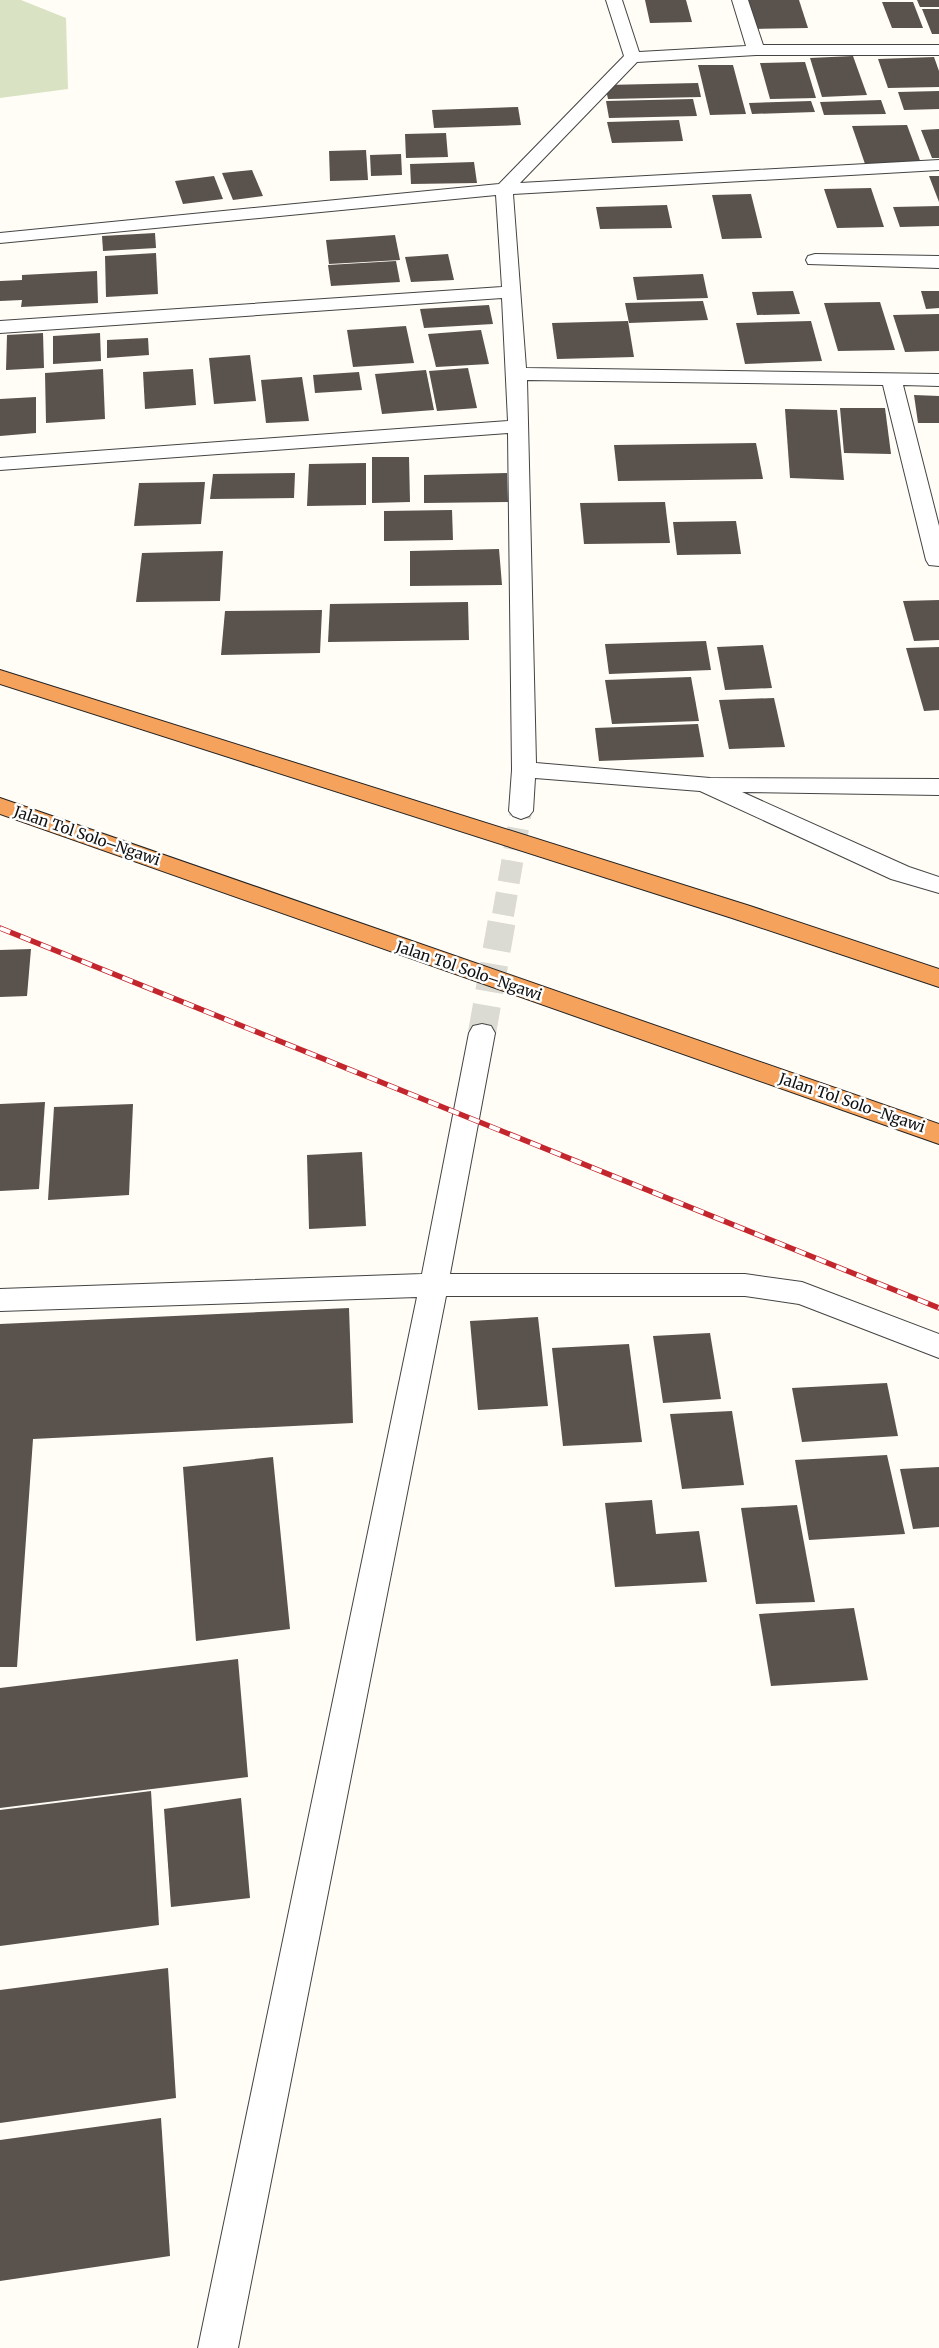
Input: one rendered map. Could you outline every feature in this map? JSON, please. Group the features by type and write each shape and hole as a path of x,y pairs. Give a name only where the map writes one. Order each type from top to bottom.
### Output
{"highway":[{"path":"0,677 741,912 939,978"},
{"name":"Jalan Tol Solo–Ngawi","path":"0,806 939,1134"}],"street":[{"path":"614,0 632,57"},
{"path":"740,0 756,50"},
{"path":"521,811 524,770 519,426 504,189 632,57 756,50 939,50"},
{"path":"0,238 504,189 939,166"},
{"path":"815,260 939,262"},
{"path":"0,327 510,292"},
{"path":"517,374 939,380"},
{"path":"892,380 937,560"},
{"path":"0,464 519,426"},
{"path":"524,770 704,784 939,786"},
{"path":"704,784 900,874 939,885"},
{"path":"218,2348 434,1285 482,1033"},
{"path":"0,1300 434,1285 695,1284 754,1287 802,1293 939,1346"}],"green space":[{"path":"0,0 21,0 66,18 68,89 0,98"}],"building":[{"path":"645,0 686,0 692,22 650,23"},
{"path":"743,0 799,0 808,28 752,29"},
{"path":"917,0 939,0 939,7 920,7"},
{"path":"882,2 913,2 923,28 892,28"},
{"path":"922,9 939,9 939,34 932,34"},
{"path":"853,56 867,95 822,97 810,58"},
{"path":"934,57 939,71 939,87 888,88 878,59"},
{"path":"805,62 816,98 770,99 760,63"},
{"path":"698,65 733,65 746,114 710,115"},
{"path":"698,83 701,97 608,99 605,85"},
{"path":"939,91 939,109 904,110 898,92"},
{"path":"693,99 697,116 609,118 606,101"},
{"path":"881,100 886,114 824,115 820,102"},
{"path":"811,101 815,112 752,114 749,103"},
{"path":"518,107 521,125 434,128 432,110"},
{"path":"679,120 683,141 612,143 607,122"},
{"path":"907,125 921,163 865,164 852,126"},
{"path":"939,129 939,158 932,158 921,130"},
{"path":"446,133 448,157 406,158 405,134"},
{"path":"366,150 368,180 330,181 329,151"},
{"path":"401,154 402,175 371,176 370,155"},
{"path":"474,162 477,183 411,184 410,164"},
{"path":"252,170 263,196 233,200 222,173"},
{"path":"214,176 223,199 183,204 175,181"},
{"path":"929,176 939,176 939,202"},
{"path":"871,188 884,227 837,228 824,189"},
{"path":"751,194 762,238 722,239 712,195"},
{"path":"667,205 672,228 600,229 596,207"},
{"path":"939,206 939,226 900,227 893,207"},
{"path":"155,233 156,248 103,251 102,236"},
{"path":"395,235 400,260 329,264 326,240"},
{"path":"156,253 158,294 106,297 105,256"},
{"path":"448,254 454,280 411,282 405,257"},
{"path":"396,261 400,282 331,286 328,265"},
{"path":"97,271 98,303 21,307 22,300 0,301 0,281 22,280 22,275"},
{"path":"703,274 708,298 637,300 633,277"},
{"path":"793,291 800,314 757,315 752,292"},
{"path":"921,291 939,291 939,308 926,309"},
{"path":"703,301 708,320 629,323 625,303"},
{"path":"880,302 895,350 838,351 824,303"},
{"path":"489,305 493,324 424,328 420,309"},
{"path":"939,314 939,351 905,352 893,315"},
{"path":"628,321 634,357 557,359 552,323"},
{"path":"811,321 822,361 745,364 736,323"},
{"path":"406,326 414,363 353,367 347,330"},
{"path":"481,330 489,364 436,367 428,334"},
{"path":"43,333 44,368 6,370 7,335"},
{"path":"100,333 101,361 53,364 53,336"},
{"path":"148,338 149,355 107,358 107,340"},
{"path":"250,355 256,401 214,404 209,358"},
{"path":"468,368 477,408 437,411 429,371"},
{"path":"103,369 105,419 46,423 45,373"},
{"path":"193,369 196,405 145,409 143,372"},
{"path":"426,370 434,410 382,414 375,374"},
{"path":"359,372 362,390 315,393 313,375"},
{"path":"302,377 309,421 266,423 261,380"},
{"path":"914,395 939,396 939,423 918,423"},
{"path":"36,397 36,433 0,436 0,399"},
{"path":"840,408 885,408 891,454 844,453"},
{"path":"785,409 837,410 844,480 790,478"},
{"path":"756,443 763,479 618,481 614,445"},
{"path":"372,457 409,457 410,502 372,503"},
{"path":"366,463 366,505 307,506 309,464"},
{"path":"295,473 294,498 210,499 213,474"},
{"path":"507,473 508,502 424,503 424,475"},
{"path":"205,482 201,524 134,526 139,483"},
{"path":"665,502 670,543 584,544 580,503"},
{"path":"452,510 453,540 384,541 384,511"},
{"path":"736,521 741,554 677,555 673,522"},
{"path":"499,549 502,585 410,586 410,551"},
{"path":"223,551 220,601 136,602 142,553"},
{"path":"939,600 939,640 914,641 903,601"},
{"path":"468,602 469,640 328,642 330,604"},
{"path":"322,610 320,653 221,655 225,611"},
{"path":"706,641 711,670 609,674 605,644"},
{"path":"763,645 772,688 725,690 717,647"},
{"path":"939,647 939,710 924,711 906,648"},
{"path":"691,677 699,721 612,724 605,680"},
{"path":"774,698 785,747 729,749 719,700"},
{"path":"698,724 704,757 599,761 595,728"},
{"path":"31,949 27,996 0,997 0,950"},
{"path":"45,1102 39,1189 0,1191 0,1104"},
{"path":"133,1104 129,1195 48,1200 54,1107"},
{"path":"362,1152 366,1226 309,1229 307,1155"},
{"path":"349,1308 353,1423 33,1439 17,1667 0,1667 0,1324"},
{"path":"538,1317 548,1406 478,1410 470,1321"},
{"path":"710,1333 721,1399 663,1403 653,1336"},
{"path":"629,1344 642,1442 563,1446 552,1348"},
{"path":"887,1383 898,1436 802,1442 792,1388"},
{"path":"732,1411 744,1485 682,1489 670,1414"},
{"path":"887,1455 905,1534 809,1540 795,1460"},
{"path":"273,1457 290,1629 196,1641 183,1467"},
{"path":"939,1467 939,1527 913,1529 900,1469"},
{"path":"652,1500 656,1534 699,1531 707,1582 615,1587 605,1503"},
{"path":"797,1505 815,1602 756,1604 741,1508"},
{"path":"854,1608 868,1680 771,1686 759,1614"},
{"path":"238,1659 248,1777 0,1808 0,1688"},
{"path":"151,1791 159,1925 0,1946 0,1810"},
{"path":"241,1798 250,1898 171,1907 164,1809"},
{"path":"168,1968 176,2098 0,2123 0,1990"},
{"path":"161,2118 170,2256 0,2281 0,2140"}],"tunnel":[{"path":"503,915 521,811"},
{"path":"482,1033 503,914"}],"railway":[{"path":"0,928 939,1308"}]}
